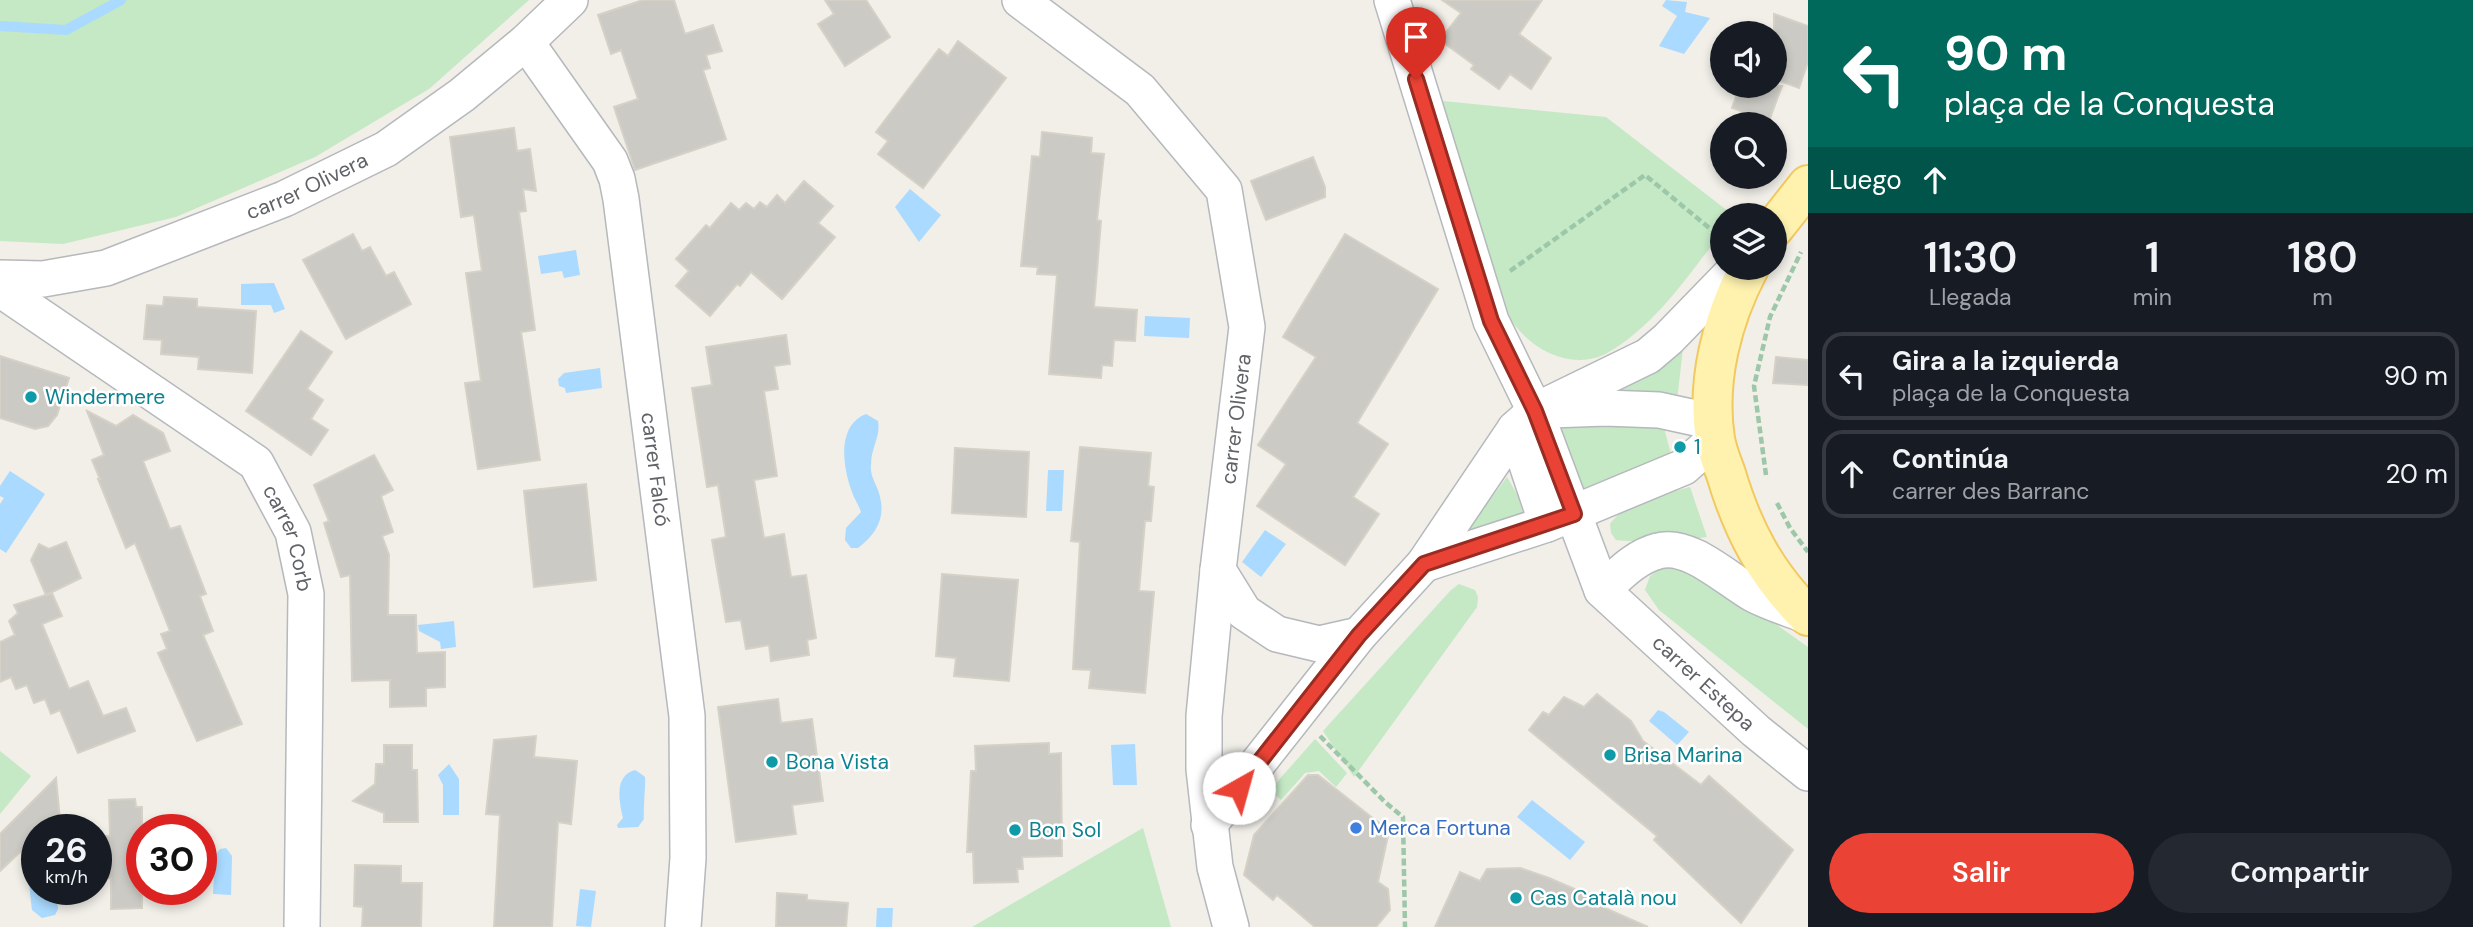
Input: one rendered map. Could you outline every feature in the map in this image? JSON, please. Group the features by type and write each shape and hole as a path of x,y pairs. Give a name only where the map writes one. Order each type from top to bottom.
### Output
{"main road":[{"path":"1790,235 1808,185"},
{"path":"1743,280 1731,304 1716,367 1713,395 1715,431 1745,529 1772,577 1808,616"}],"street":[{"name":"carrer Olivera","path":"0,278 43,279 106,268 284,199 386,149 455,100 526,42 570,0"},
{"name":"carrer Olivera","path":"1020,0 1140,90 1224,190 1247,327 1203,716 1209,825 1215,867 1231,927"},
{"path":"1392,0 1481,292 1525,420 1561,519 1602,590 1630,564 1645,556 1661,550 1684,551 1754,595 1808,616"},
{"name":"carrer Falcó","path":"526,42 610,161 621,199 687,716 688,858 683,927"},
{"path":"1209,825 1359,635 1424,564 1525,420 1648,356 1725,280"},
{"name":"carrer Corb","path":"0,289 256,463 293,532 306,594 302,927"},
{"path":"1424,564 1561,519 1684,467 1715,431 1659,410 1605,408 1525,420"},
{"path":"1218,570 1244,612 1277,634 1319,644 1359,635"},
{"name":"carrer Estepa","path":"1602,590 1756,731 1808,773"}],"path":[{"path":"1481,292 1645,175 1710,229"},
{"path":"1768,485 1758,431 1754,386 1790,235"},
{"path":"1773,496 1790,528 1808,552"},
{"path":"1298,712 1385,802 1403,817 1405,927"}],"green space":[{"path":"0,0 529,0 429,89 315,157 176,217 63,244 0,241"},
{"path":"1443,101 1606,117 1717,203 1710,203 1710,248 1682,284 1656,314 1626,341 1609,352 1585,360 1560,357 1548,352 1518,329 1505,307 1474,214"},
{"path":"1683,348 1677,401 1606,395"},
{"path":"1587,419 1664,428 1672,458 1595,490 1583,489 1573,478 1560,433 1564,426"},
{"path":"1507,477 1518,496 1524,516 1460,540"},
{"path":"1690,487 1707,537 1639,542 1616,540 1611,533 1610,524 1636,503"},
{"path":"1664,566 1685,570 1777,625 1808,647 1808,729 1659,610 1645,590 1650,576"},
{"path":"1459,584 1475,590 1478,597 1477,607 1354,777 1323,731"},
{"path":"1315,739 1347,773 1336,787 1319,771 1305,773 1281,800 1270,790"},
{"path":"0,751 31,776 0,814"},
{"path":"1143,828 1171,927 972,927"}],"water":[{"path":"1666,0 1687,2 1685,12 1710,18 1684,54 1659,46 1677,16 1662,6"},
{"path":"910,189 941,215 919,242 895,207"},
{"path":"576,250 580,275 564,278 562,271 541,274 538,256"},
{"path":"274,283 285,309 274,313 271,305 241,305 241,284"},
{"path":"1145,316 1190,318 1189,338 1144,336"},
{"path":"600,368 602,388 566,393 565,388 559,386 558,379 564,373"},
{"path":"866,414 878,421 871,468 881,499 881,516 871,536 858,548 851,548 845,540 846,528 861,512 846,471 844,448 850,428"},
{"path":"1048,470 1064,470 1062,511 1046,511"},
{"path":"10,471 45,494 6,553 0,549 0,504 4,498 0,496 0,486"},
{"path":"1265,530 1286,544 1261,577 1242,562"},
{"path":"454,621 456,647 441,649 440,642 419,631 418,625"},
{"path":"1658,710 1689,732 1677,745 1649,721"},
{"path":"1135,744 1137,785 1113,785 1111,745"},
{"path":"449,764 459,779 459,815 443,815 443,785 438,775"},
{"path":"635,770 645,777 644,819 638,827 618,828 617,825 623,818 621,783 628,773"},
{"path":"1532,800 1585,842 1570,860 1517,817"},
{"path":"226,848 232,856 231,895 217,894 217,853"},
{"path":"580,889 596,891 591,927 576,926"},
{"path":"31,905 58,905 55,915 42,918 32,910"},
{"path":"877,908 893,908 892,927 876,927"}],"building":[{"path":"643,0 674,0 685,34 713,25 722,51 706,55 710,68 703,70 726,139 635,170 614,107 638,99 621,50 611,54 598,15"},
{"path":"825,0 866,0 890,37 845,66 818,24 834,14"},
{"path":"1442,0 1542,0 1519,34 1551,58 1531,89 1510,74 1499,89 1471,69 1474,65 1440,40 1461,13"},
{"path":"1774,14 1808,26 1808,62 1799,88 1787,84 1787,21 1774,21"},
{"path":"958,41 1006,78 923,188 878,154 888,141 876,132 939,49 948,56"},
{"path":"1736,98 1778,98 1772,112 1743,112 1732,108"},
{"path":"514,128 517,151 530,149 536,191 523,189 526,211 519,212 535,330 521,332 540,460 478,469 465,383 481,381 466,273 482,271 474,215 461,217 450,137"},
{"path":"1042,132 1092,138 1091,153 1104,154 1097,220 1101,221 1094,307 1137,310 1135,341 1114,340 1112,366 1102,365 1101,378 1049,374 1057,275 1037,274 1038,267 1021,266 1032,156 1040,157"},
{"path":"1313,157 1325,187 1325,197 1266,220 1251,181"},
{"path":"804,181 833,206 818,223 835,237 782,299 751,272 710,316 676,286 689,271 676,259 706,225 710,228 731,203 739,210 746,203 754,209 760,202 767,207 777,195 785,203"},
{"path":"353,234 362,251 370,247 386,276 394,272 411,304 346,339 303,260"},
{"path":"1345,234 1438,289 1357,423 1388,444 1353,497 1379,514 1345,565 1257,506 1286,464 1258,445 1316,357 1283,337"},
{"path":"164,297 197,299 197,307 256,311 252,373 198,369 199,357 161,354 162,340 144,339 147,305 163,306"},
{"path":"301,331 332,352 307,389 323,400 311,419 328,430 311,455 246,411"},
{"path":"786,335 790,364 774,366 778,389 764,391 777,476 754,480 764,538 784,534 791,577 806,575 816,638 807,640 809,655 771,661 769,645 746,649 741,620 726,622 712,540 726,537 718,485 707,487 692,388 712,385 706,347"},
{"name":"Windermere","path":"0,356 69,378 57,415 48,426 35,429 0,418"},
{"path":"1776,357 1808,360 1808,385 1773,383"},
{"path":"87,411 116,426 133,415 163,433 170,451 143,461 170,529 180,526 206,594 200,596 213,631 203,635 242,724 197,741 158,653 167,649 161,634 170,631 135,543 126,548 98,479 92,460 104,455"},
{"path":"1080,447 1151,453 1148,486 1154,487 1151,521 1145,521 1139,591 1154,592 1145,693 1089,688 1091,670 1073,669 1080,542 1071,541"},
{"path":"955,448 1029,452 1026,517 952,513"},
{"path":"374,455 393,490 381,496 393,532 382,536 389,555 388,615 416,615 417,653 445,652 445,687 426,688 426,706 390,707 390,680 352,681 350,575 341,577 324,523 329,521 314,485"},
{"path":"586,484 596,580 534,587 524,491"},
{"path":"66,542 81,578 46,595 31,560 39,544 49,549"},
{"path":"942,574 1018,580 1009,681 954,676 956,658 936,656"},
{"path":"52,593 62,616 42,624 69,689 88,681 103,716 126,708 135,731 78,753 60,710 51,714 45,699 34,703 27,685 16,689 11,677 0,682 0,642 15,635 9,621 18,613 14,605"},
{"path":"1597,694 1631,721 1643,741 1701,785 1709,776 1793,850 1741,923 1654,840 1657,836 1529,730 1543,712 1549,715 1564,697 1584,707"},
{"name":"Bona Vista","path":"778,699 781,723 812,719 823,801 792,805 796,834 736,842 718,707"},
{"path":"536,736 534,757 577,761 571,824 558,822 552,927 494,927 500,815 486,814 494,740"},
{"name":"Bon Sol","path":"1049,743 1049,754 1061,753 1062,856 1022,857 1023,869 1017,869 1018,882 974,883 973,852 967,852 971,771 976,771 975,746"},
{"path":"384,745 412,745 412,770 417,770 418,822 384,822 384,813 353,801 375,784 376,764 384,764"},
{"path":"1308,775 1318,775 1389,831 1378,882 1388,889 1390,910 1376,927 1315,927 1277,895 1273,900 1244,875 1254,835"},
{"path":"56,778 59,814 21,814 21,851 0,871 0,834"},
{"path":"135,799 136,807 142,807 142,814 126,814 126,905 142,905 142,908 111,909 112,814 109,814 109,800"},
{"path":"355,865 401,866 401,883 422,883 421,927 362,927 363,907 354,906"},
{"name":"Cas Català nou","path":"1520,868 1591,896 1589,901 1648,927 1435,927 1460,872 1480,881 1487,869"},
{"path":"777,893 807,895 807,900 848,903 846,927 776,927"}],"waterway":[{"path":"0,26 66,30 121,0"}],"place":[{"name":"Windermere","path":"31,397"},
{"name":"1","path":"1680,447"},
{"name":"Brisa Marina","path":"1610,755"},
{"name":"Bona Vista","path":"772,762"},
{"name":"Merca Fortuna","path":"1356,828"},
{"name":"Bon Sol","path":"1015,830"},
{"name":"Cas Català nou","path":"1516,898"}],"route":[{"path":"1239,788 1359,635 1424,564 1574,514 1535,411 1491,321 1416,79"}]}
